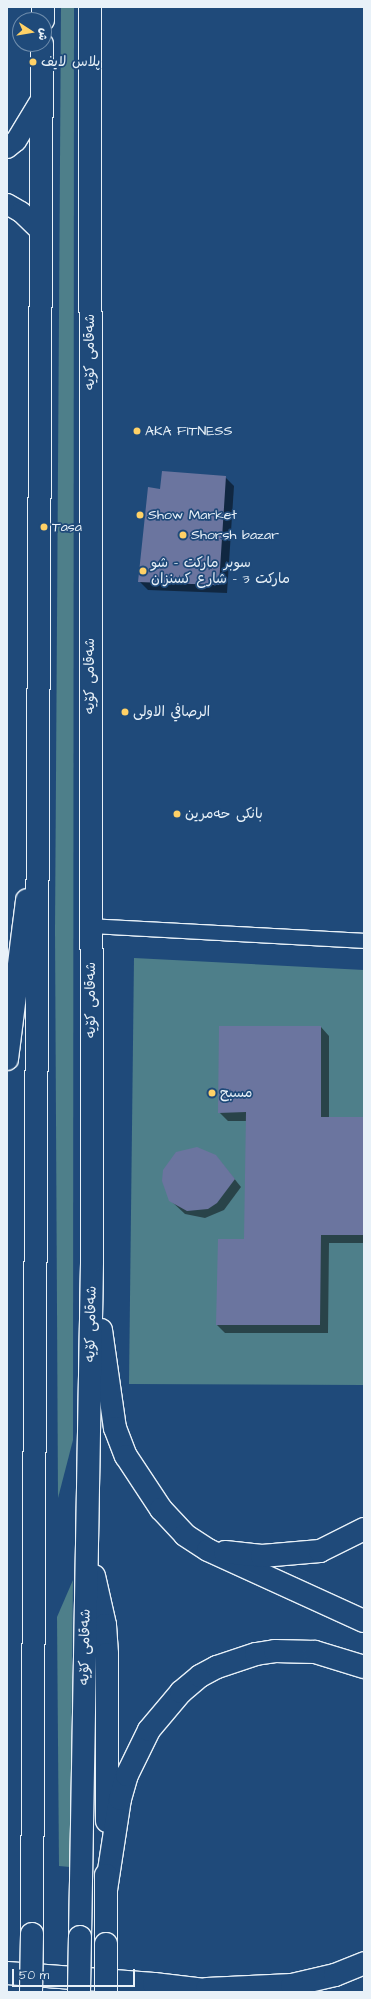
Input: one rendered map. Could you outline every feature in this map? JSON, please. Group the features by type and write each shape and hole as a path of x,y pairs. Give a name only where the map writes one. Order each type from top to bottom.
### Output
{"highway":[{"name":"شەقامی کۆیە","path":"79,1992 92,1261 90,926 90,7"},
{"path":"31,1992 42,52"},
{"path":"7,1059 10,1020 38,832"},
{"path":"92,1261 118,1435 126,1456 161,1509 186,1535 208,1550 364,1621"},
{"path":"208,1550 262,1556 293,1555 320,1551 364,1529"},
{"path":"87,1545 102,1610 107,1654 106,1992"},
{"path":"106,1890 120,1799 127,1775 149,1730 181,1692 200,1676 217,1667 256,1654 275,1651 315,1652 364,1667"},
{"path":"201,1990 292,1985 335,1975 364,1963"},
{"path":"7,1973 222,1992"}],"street":[{"path":"7,148 16,141 42,98"},
{"path":"7,204 21,212 41,231"},
{"path":"90,926 364,941"}],"green space":[{"path":"61,7 74,7 73,1440 58,1498 55,930"},
{"path":"134,958 364,970 364,1385 129,1384"},
{"path":"73,1580 70,1867 59,1866 57,1617"}],"building":[{"name":"Shorsh bazar","path":"162,471 226,476 219,585 138,582 148,487 160,489"},
{"path":"219,1026 321,1026 321,1117 364,1117 364,1235 321,1235 320,1325 216,1325 218,1239 244,1239 246,1112 218,1113"},
{"path":"197,1147 216,1155 235,1179 217,1203 208,1209 187,1211 169,1201 162,1181 163,1170 176,1152"}],"place":[{"name":"پلاس لایف","path":"33,62"},
{"name":"AKA FITNESS","path":"137,431"},
{"name":"Show Market","path":"140,515"},
{"name":"Tasa","path":"44,527"},
{"name":"Shorsh bazar","path":"183,535"},
{"name":"سوبر ماركت - شو ماركت 3 - شارع كسنزان","path":"143,571"},
{"name":"الرصافي الاولى","path":"125,712"},
{"name":"بانكی حه‌مرین","path":"177,814"},
{"name":"مسبح","path":"212,1093"}]}
